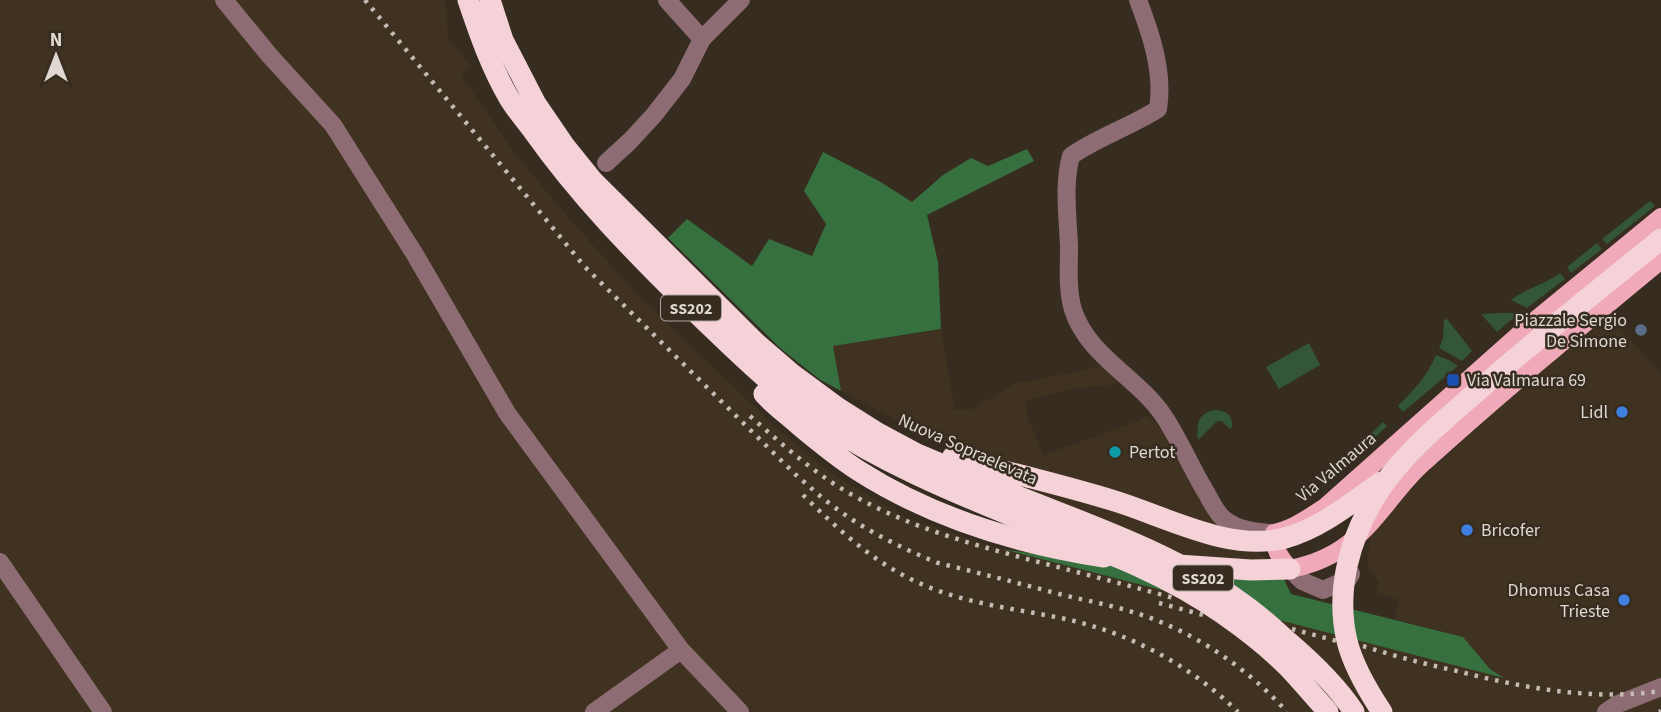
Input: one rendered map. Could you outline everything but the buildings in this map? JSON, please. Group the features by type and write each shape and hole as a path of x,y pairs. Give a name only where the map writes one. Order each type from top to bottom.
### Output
{"highway":[{"name":"Nuova Sopraelevata","path":"468,0 485,50 509,97 551,156 641,258 743,358 786,395 824,423 909,472 1151,551 1198,575 1239,601 1303,654 1346,699 1354,712"},
{"name":"Nuova Sopraelevata","path":"490,0 503,40 536,104 593,181 756,343 792,374 876,432 1090,545 1191,593 1255,639 1288,668 1328,712"},
{"path":"1382,712 1357,668 1347,641 1344,615 1348,560 1356,536 1377,494 1420,443 1524,350 1661,239"},
{"path":"641,258 680,307 769,399 858,470 903,496 945,515 993,531 1074,552 1183,566 1290,569"},
{"path":"792,374 928,446 965,461 1092,493 1214,536 1268,541 1286,537 1320,524 1391,475"}],"main road":[{"name":"Via Valmaura","path":"1274,533 1296,526 1324,508 1500,352 1661,217"},
{"path":"1274,533 1277,554 1290,569 1327,557 1349,543 1419,467 1661,260"}],"street":[{"path":"224,0 332,125 414,253 507,413 681,650 740,712"},
{"path":"667,0 702,38"},
{"path":"606,163 654,115 682,79 702,38 741,0"},
{"path":"1139,0 1152,37 1160,101 1158,109 1142,120 1084,147 1071,156 1067,169 1068,286 1073,310 1093,346 1147,395 1162,414 1180,443 1198,481 1226,521 1255,532 1274,533"},
{"path":"1500,352 1500,366 1505,373 1522,377"},
{"path":"1290,569 1302,581 1323,590 1348,579 1354,569 1361,532"},
{"path":"0,562 103,712"},
{"path":"594,712 681,650"},
{"path":"1606,712 1618,704 1661,687"}],"shaded area":[{"path":"0,0 443,0 446,5 448,38 472,67 461,75 512,150 635,292 774,426 834,475 908,518 1002,549 1501,676 1490,669 1463,637 1395,619 1399,600 1376,594 1379,582 1368,565 1367,558 1371,533 1428,472 1543,368 1610,317 1661,373 1661,712 0,712"},
{"path":"941,330 955,410 973,409 1013,384 1105,366 1117,384 1071,389 1025,401 1028,418 1043,455 1147,416 1164,431 1168,442 1174,442 1187,477 1218,525 1273,563 1178,558 1021,487 1026,485 969,453 919,432 841,391 832,346"}],"green space":[{"path":"1027,149 1034,161 927,215 938,262 941,329 833,346 841,391 819,379 780,348 668,238 687,219 752,266 769,239 812,256 826,224 804,191 823,152 879,181 912,202 943,175 971,158 988,166"},
{"path":"1650,201 1655,206 1607,244 1602,239"},
{"path":"1597,243 1602,249 1571,273 1567,267"},
{"path":"1560,273 1565,279 1527,308 1511,300 1548,281"},
{"path":"1519,313 1497,332 1481,314"},
{"path":"1447,319 1472,351 1462,361 1439,348 1443,338 1444,320"},
{"path":"1309,343 1320,365 1279,389 1266,367"},
{"path":"1436,355 1458,366 1403,412 1398,406 1429,370"},
{"path":"1214,410 1228,414 1232,427 1230,429 1222,421 1217,421 1198,440 1197,430 1201,417"},
{"path":"1383,422 1387,426 1346,465 1343,462"},
{"path":"1002,549 1175,574 1283,577 1291,594 1463,637 1490,669 1504,678"}],"railway":[{"path":"365,0 585,267 796,475 829,503 881,537 938,563 1118,608 1171,626 1234,664 1287,712"},
{"path":"750,416 828,480 876,508 983,547 1177,599"},
{"path":"803,495 875,558 908,578 959,597 1086,624 1134,641 1199,679 1238,712"},
{"path":"1159,603 1207,616"},
{"path":"1292,629 1337,641"},
{"path":"1363,646 1433,666 1558,691 1584,694 1661,691"}],"place":[{"name":"Piazzale Sergio De Simone","path":"1641,330"},
{"name":"Via Valmaura 69","path":"1453,380"},
{"name":"Lidl","path":"1622,412"},
{"name":"Pertot","path":"1115,452"},
{"name":"Bricofer","path":"1467,530"},
{"name":"Dhomus Casa Trieste","path":"1624,600"}]}
